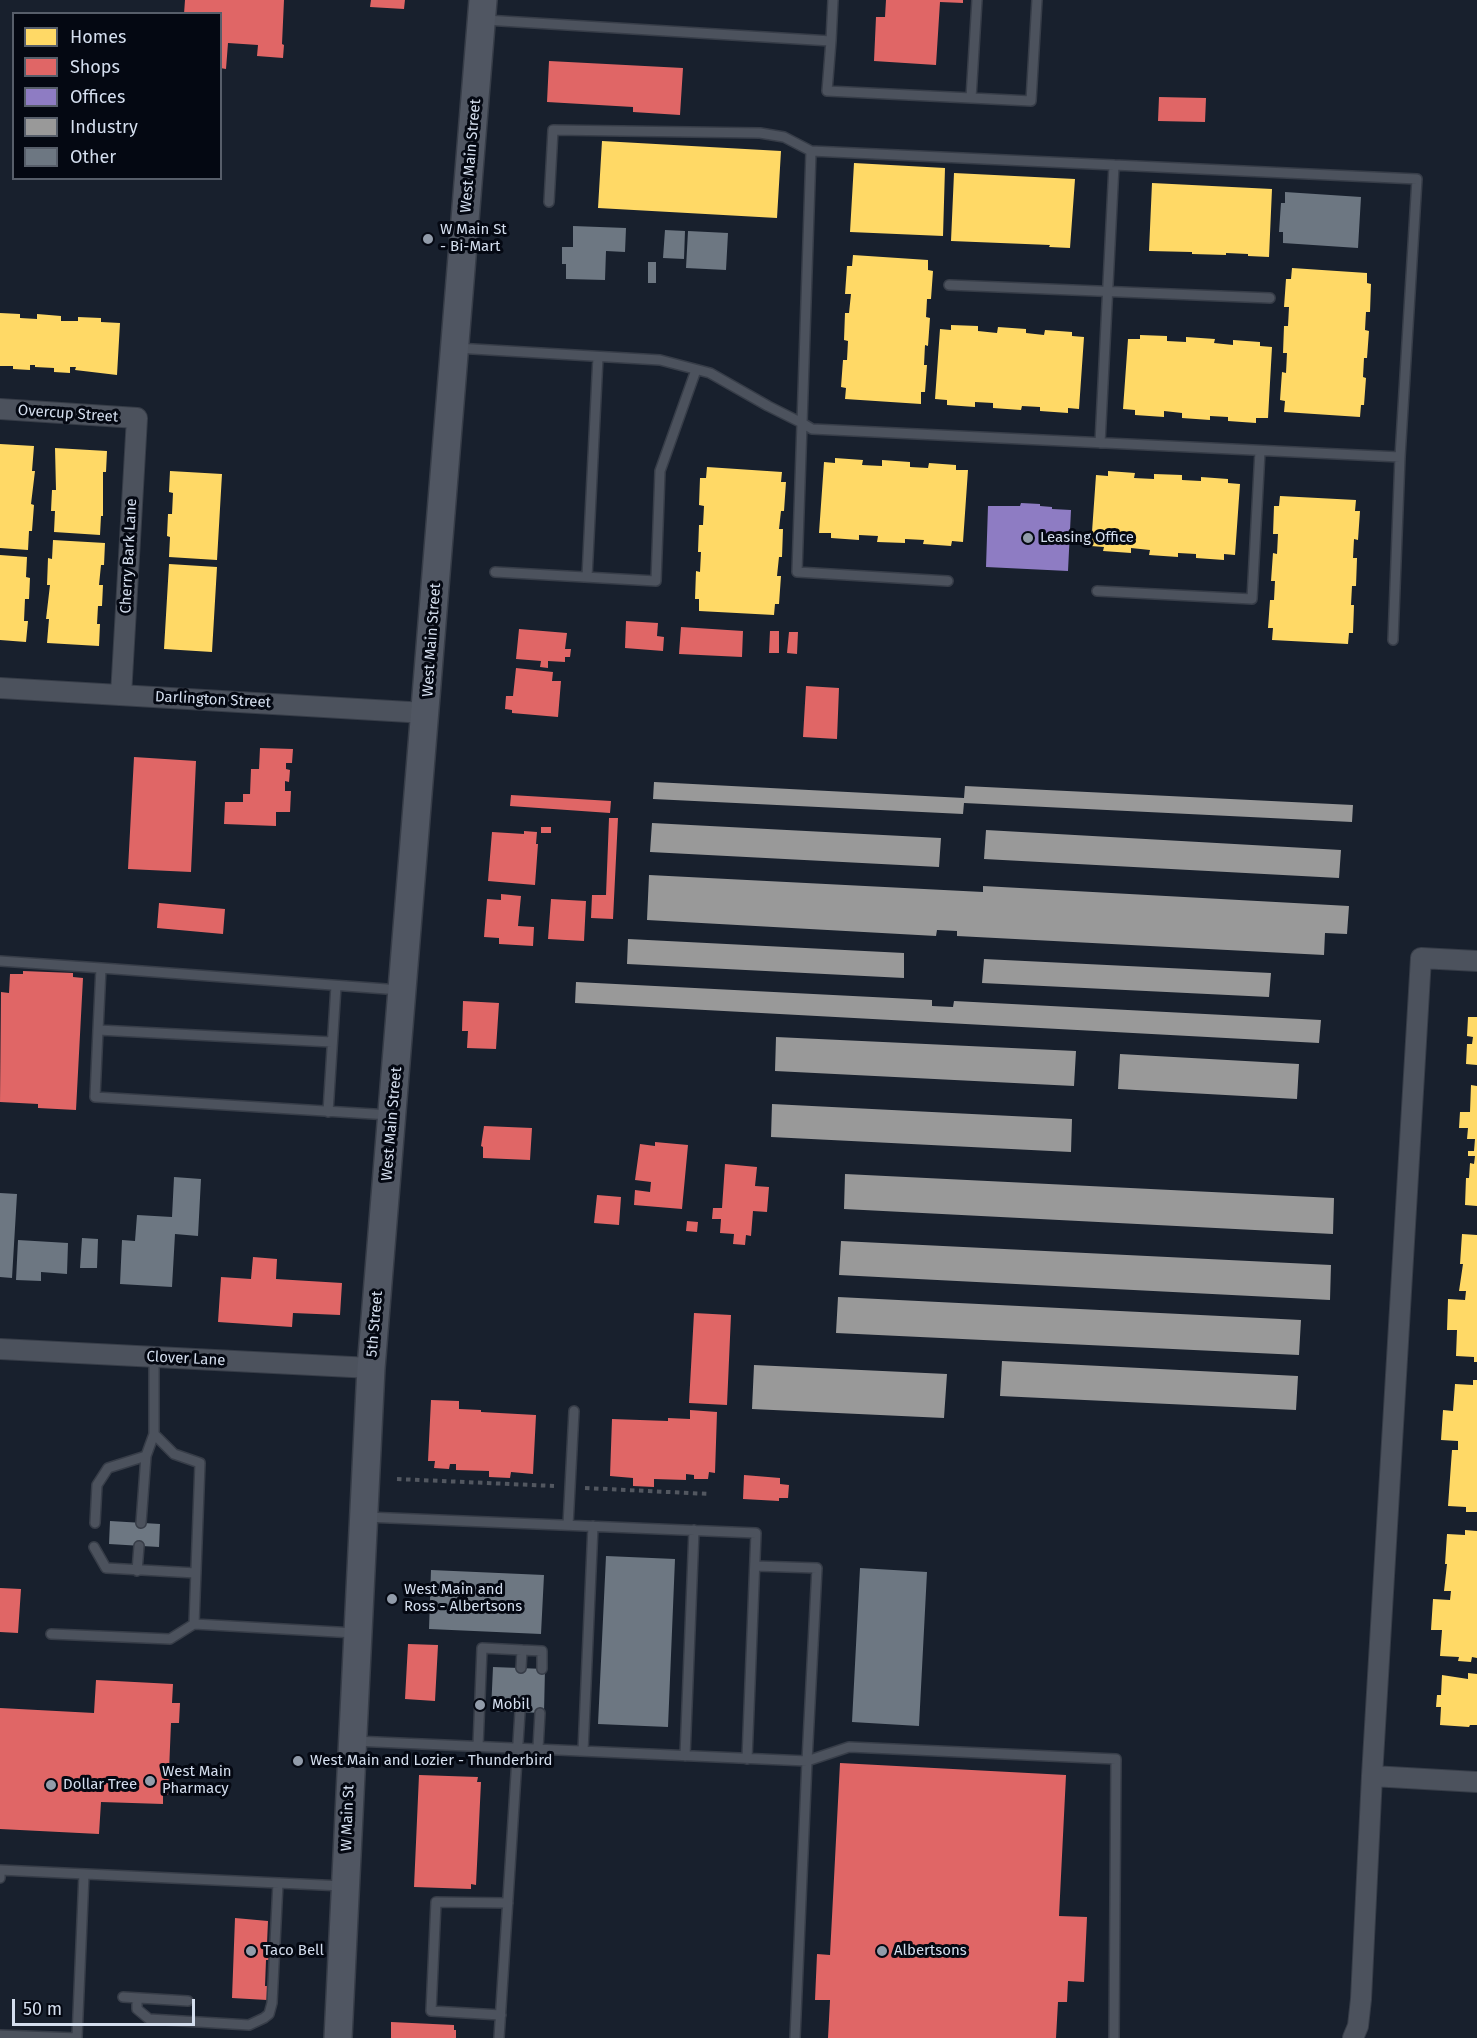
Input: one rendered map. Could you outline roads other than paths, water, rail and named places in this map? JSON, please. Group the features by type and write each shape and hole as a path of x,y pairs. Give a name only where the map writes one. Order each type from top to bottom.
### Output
{"main road":[{"name":"West Main Street","path":"379,1280 483,10"},
{"name":"5th Street","path":"371,1368 379,1280"},
{"path":"364,1516 371,1368"},
{"name":"W Main St","path":"338,2038 364,1516"}],"street":[{"name":"Overcup Street","path":"0,410 137,418"},
{"name":"Cherry Bark Lane","path":"121,695 137,418"},
{"name":"Darlington Street","path":"0,688 426,712"},
{"path":"1353,2038 1358,2026 1361,1999 1372,1776 1421,958 1477,961"},
{"name":"Clover Lane","path":"0,1349 371,1368"},
{"path":"1372,1776 1477,1782"}],"lane":[{"path":"833,0 828,91 1031,101 1037,0"},
{"path":"971,98 977,0"},
{"path":"483,10 831,41"},
{"path":"549,202 553,129 760,133 784,137 811,151 1417,179 1400,457 1393,640"},
{"path":"811,151 797,572 948,580"},
{"path":"1101,442 1114,165"},
{"path":"949,285 1270,298"},
{"path":"454,347 660,360 710,373 812,429 1400,457"},
{"path":"587,577 598,357"},
{"path":"495,572 656,581 660,471 696,369"},
{"path":"1097,591 1252,599 1260,451"},
{"path":"0,961 402,990"},
{"path":"101,968 95,1097 392,1116"},
{"path":"328,1112 336,986"},
{"path":"98,1030 332,1042"},
{"path":"141,1523 146,1456 154,1434 154,1357"},
{"path":"568,1525 574,1411"},
{"path":"154,1434 174,1454 200,1463 194,1624"},
{"path":"95,1524 97,1485 108,1468 146,1456"},
{"path":"364,1516 756,1533 747,1759"},
{"path":"583,1751 593,1526"},
{"path":"685,1756 694,1530"},
{"path":"137,1571 139,1546"},
{"path":"94,1547 106,1568 196,1573"},
{"path":"755,1566 817,1568 795,2038"},
{"path":"51,1634 170,1639 194,1624 357,1633"},
{"path":"478,1746 482,1648 542,1651 542,1670"},
{"path":"521,1668 522,1650"},
{"path":"499,2038 520,1712"},
{"path":"538,1749 540,1713"},
{"path":"352,1741 807,1761 849,1747 1116,1759 1114,2038"},
{"path":"0,1878 0,1870 345,1886"},
{"path":"0,2035 77,2038 84,1874"},
{"path":"137,1998 137,2009 148,2019 249,2025 269,2014 272,2003 278,1883"},
{"path":"501,2014 431,2011 436,1902 508,1903"},
{"path":"123,1998 188,2001"}],"place":[{"name":"W Main St - Bi-Mart","path":"428,239"},
{"name":"Leasing Office","path":"1028,538"},
{"name":"West Main and Ross - Albertsons","path":"392,1599"},
{"name":"Mobil","path":"480,1705"},
{"name":"West Main and Lozier - Thunderbird","path":"298,1761"},
{"name":"West Main Pharmacy","path":"150,1781"},
{"name":"Dollar Tree","path":"51,1785"},
{"name":"Taco Bell","path":"251,1951"},
{"name":"Albertsons","path":"882,1951"}]}
